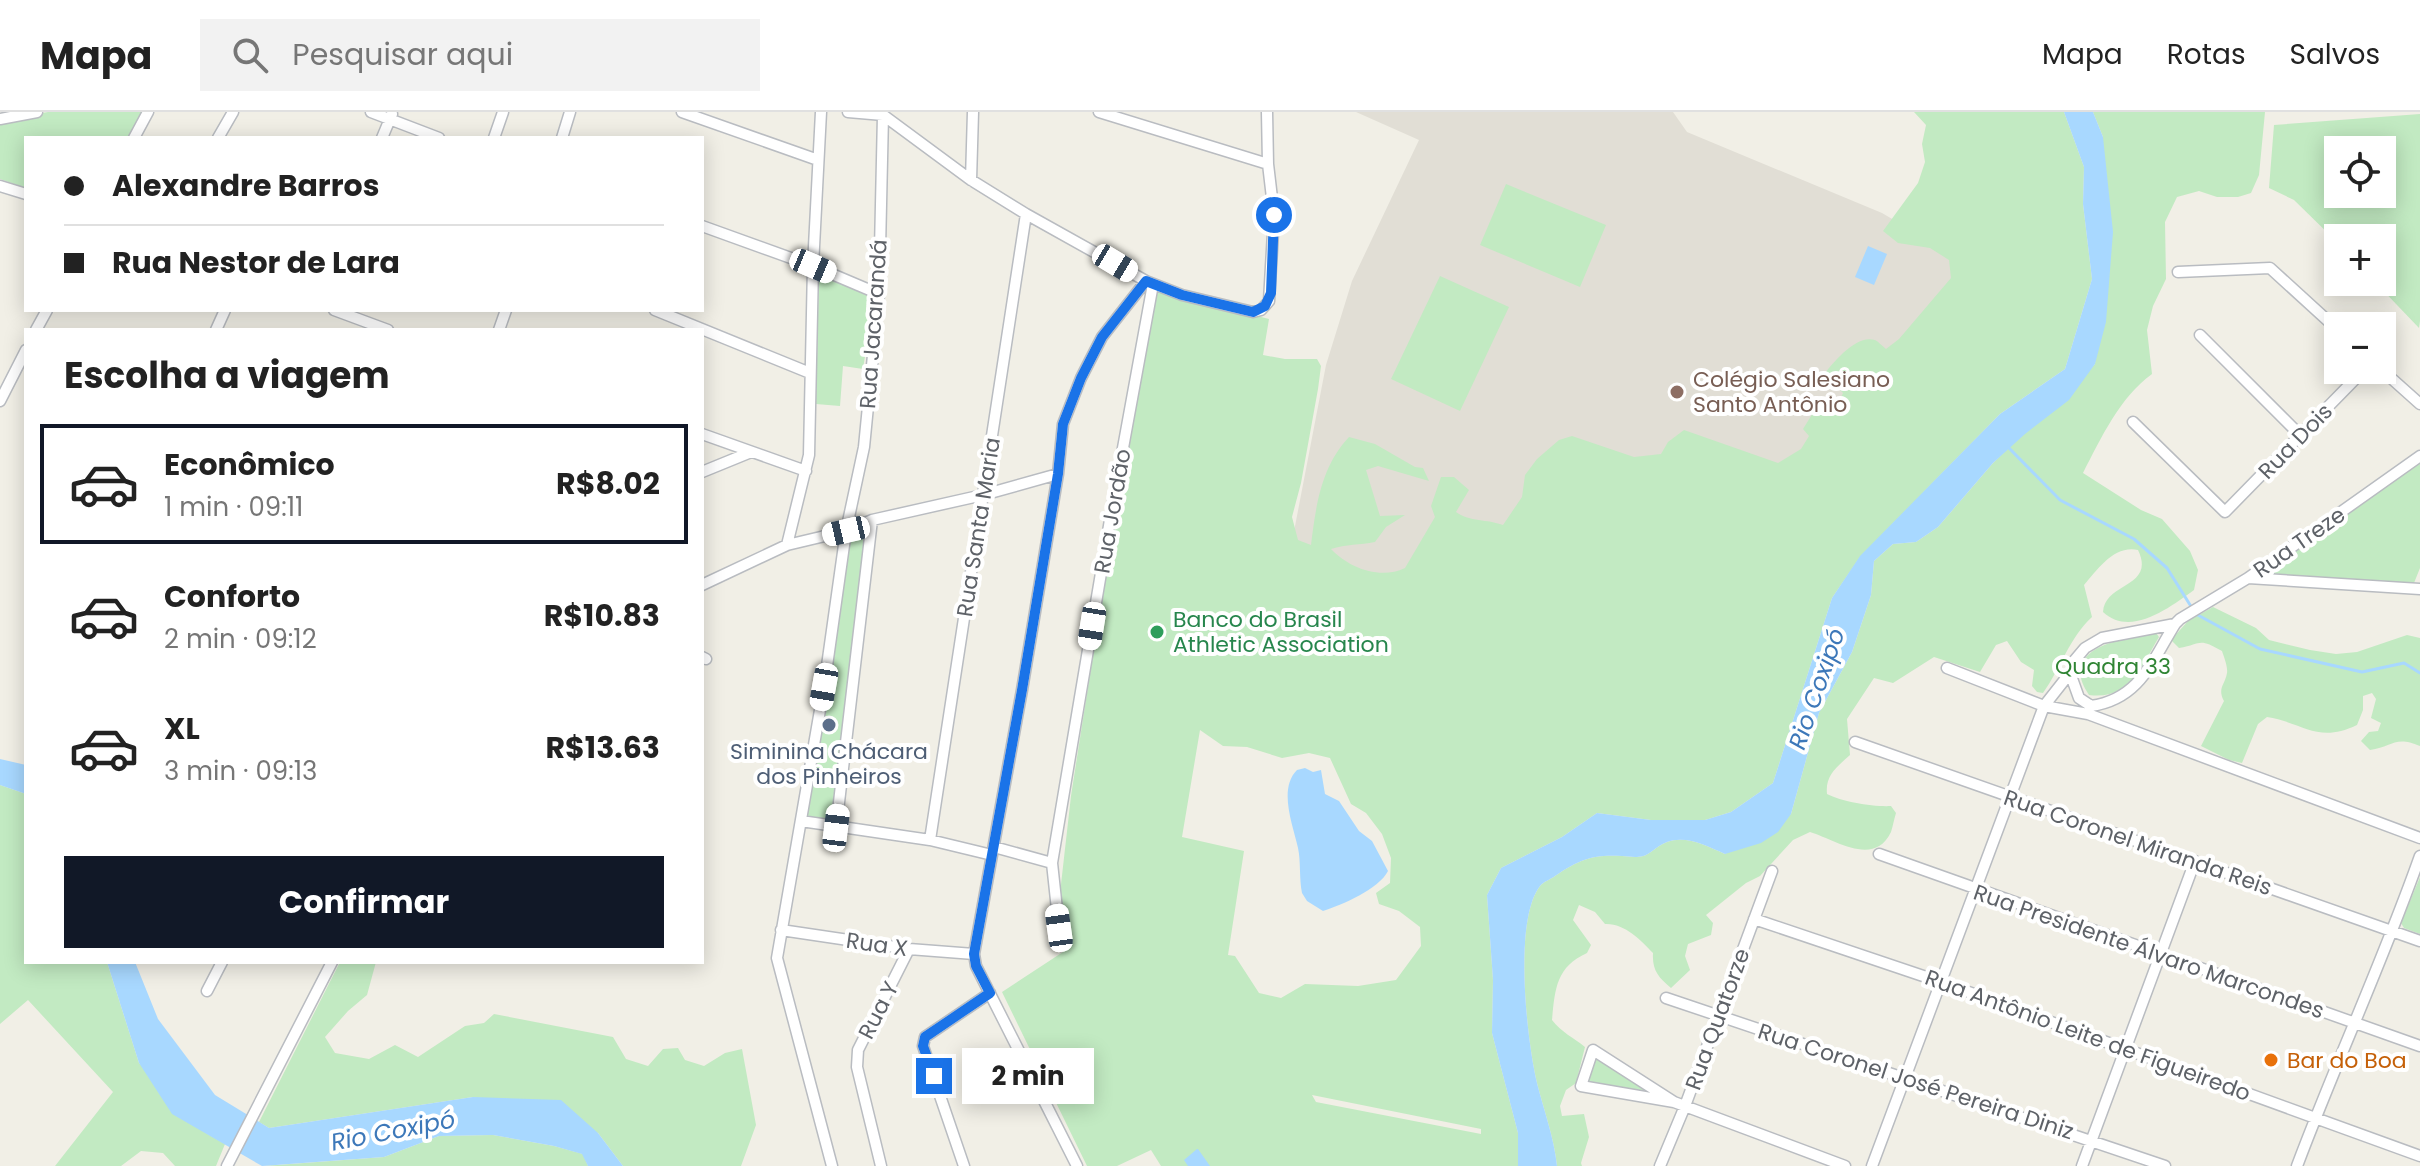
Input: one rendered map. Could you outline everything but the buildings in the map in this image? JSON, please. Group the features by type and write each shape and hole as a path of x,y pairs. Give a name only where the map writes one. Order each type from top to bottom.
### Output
{"street":[{"path":"0,119 37,112"},
{"path":"135,136 148,112"},
{"path":"219,136 233,112"},
{"path":"371,112 392,115 435,136"},
{"path":"495,136 503,112"},
{"path":"563,136 570,112"},
{"path":"682,112 818,160"},
{"path":"787,545 806,471 810,436 813,266 821,112"},
{"path":"848,112 883,115 971,180 1150,282 1182,295 1253,312 1265,306 1271,293 1274,215 1268,164 1267,112"},
{"path":"971,180 973,112"},
{"path":"1099,112 1268,164"},
{"path":"383,136 392,115"},
{"name":"Rua Jacarandá","path":"832,1166 792,1009 778,969 781,930 824,687 846,531 864,447 879,294 883,115"},
{"path":"0,186 24,193"},
{"name":"Rua Santa Maria","path":"930,840 1026,214"},
{"path":"704,227 813,266 879,294"},
{"path":"2178,272 2270,268 2324,317"},
{"path":"1077,1166 976,966 974,954 1058,474 1063,424 1102,337 1150,282"},
{"name":"Rua Jordão","path":"1059,928 1052,863 1150,282"},
{"path":"339,312 383,328"},
{"path":"660,312 699,328"},
{"path":"704,330 810,373"},
{"path":"2200,335 2301,436"},
{"path":"0,401 24,354"},
{"path":"2396,383 2420,404"},
{"name":"Rua Dois","path":"2133,422 2225,512 2351,384"},
{"path":"704,435 806,471"},
{"path":"704,471 751,452"},
{"name":"Rua Treze","path":"1872,1166 2044,706 2070,673 2074,661 2085,648 2102,638 2178,622 2248,578 2420,456"},
{"path":"704,584 787,545 846,531 872,520 1058,474"},
{"path":"836,828 872,520"},
{"path":"2248,578 2419,586"},
{"name":"Rua Treze","path":"2090,710 2126,695 2138,684 2178,622"},
{"path":"1947,668 2044,706 2090,710 2420,838"},
{"path":"2070,673 2079,698 2090,710"},
{"name":"Rua Coronel Miranda Reis","path":"1855,742 2420,941"},
{"path":"801,821 930,840 1052,863"},
{"name":"Rua Presidente Álvaro Marcondes","path":"1879,854 2420,1046"},
{"path":"2297,1166 2353,1022 2393,932 2420,856"},
{"path":"2082,1166 2195,861"},
{"name":"Rua Quatorze","path":"1660,1166 1679,1104 1718,1014 1772,871"},
{"name":"Rua Antônio Leite de Figueiredo","path":"1754,919 1941,982 2420,1156"},
{"name":"Rua X","path":"781,930 909,949 974,954"},
{"name":"Rua Y","path":"881,1166 857,1067 858,1050 909,949"},
{"path":"207,991 221,964"},
{"path":"227,1166 331,964"},
{"path":"964,1166 923,1046 925,1037 990,993"},
{"name":"Rua Coronel José Pereira Diniz","path":"1666,998 2165,1166"},
{"path":"1679,1104 1581,1086 1593,1050 1679,1104 1845,1166"}],"shaded area":[{"name":"Colégio Salesiano Santo Antônio","path":"1356,112 1673,112 1687,132 1882,213 2077,328 1702,697 1291,547 1326,365 1352,281 1419,140"}],"green space":[{"path":"48,112 145,112 132,136 24,136 24,187 0,179 0,121"},
{"path":"1914,112 2064,112 2084,167 2083,204 2092,279 2065,369 2000,414 1860,557 1832,598 1773,783 1731,812 1705,820 1651,820 1597,813 1562,837 1501,868 1487,895 1493,980 1492,1033 1518,1133 1518,1166 1161,1166 1151,1150 1117,1166 1087,1166 1002,992 1066,950 1060,893 1071,796 1122,469 1155,290 1269,319 1263,355 1317,359 1321,366 1318,389 1292,517 1298,540 1311,545 1326,474 1349,437 1375,444 1415,467 1423,468 1429,481 1378,466 1366,470 1380,516 1405,515 1386,527 1375,542 1331,549 1356,567 1375,572 1395,571 1405,568 1435,517 1431,506 1441,477 1454,477 1469,490 1456,512 1503,525 1522,497 1525,475 1537,459 1559,440 1572,436 1634,457 1661,454 1668,442 1684,430 1778,463 1801,449 1809,436 1803,429 1816,408 1826,410 1839,402 1843,393 1824,374 1846,350 1860,341 1875,340 1886,349 1899,339 1951,278 1949,260 1930,248 1898,243 1883,231 1918,183 1925,162 1922,144 1926,125","holes":["1200,730 1223,746 1247,747 1282,758 1309,753 1330,758 1351,804 1366,813 1382,834 1391,858 1390,883 1376,893 1379,904 1399,911 1420,927 1421,946 1396,980 1358,986 1305,984 1281,998 1259,993 1235,956 1228,955 1244,851 1182,837","1312,1095 1481,1129 1481,1134 1316,1102"]},
{"path":"2093,112 2265,112 2259,175 2251,193 2238,197 2217,197 2199,191 2177,197 2165,222 2166,279 2153,306 2147,330 2152,374 2121,406 2083,473 2141,510 2162,519 2190,551 2198,570 2194,590 2150,617 2126,622 2114,619 2103,612 2106,602 2135,578 2142,562 2138,550 2129,549 2114,555 2084,585 2092,617 2077,634 2043,693 2032,686 2034,670 2021,662 2007,641 1996,645 1980,672 1934,657 1893,683 1874,678 1847,719 1850,755 1830,776 1827,794 1858,803 1891,806 1896,813 1891,832 1884,843 1864,850 1810,832 1793,840 1760,876 1746,883 1706,915 1713,923 1711,935 1688,944 1685,956 1690,970 1671,988 1657,973 1653,953 1632,933 1605,924 1595,912 1579,905 1573,920 1591,945 1587,953 1563,972 1556,989 1552,1020 1585,1047 1576,1083 1566,1090 1560,1106 1562,1116 1584,1114 1589,1137 1582,1166 1557,1166 1533,1064 1526,1011 1527,926 1540,886 1584,860 1602,856 1640,857 1674,840 1696,842 1725,854 1791,814 1819,713 1852,652 1871,595 1874,561 1893,544 1916,542 1938,527 1993,463 2095,364 2103,137"},
{"path":"2420,114 2419,328 2388,296 2396,296 2396,224 2324,224 2324,229 2294,200 2269,188 2274,125"},
{"path":"1506,184 1606,225 1580,287 1480,245"},
{"path":"819,273 874,299 863,369 843,366 840,406 816,404"},
{"path":"1440,276 1509,307 1460,411 1391,379"},
{"path":"2420,463 2420,568 2414,583 2265,576 2259,573"},
{"path":"867,526 832,820 805,818 849,533"},
{"path":"2213,607 2256,628 2269,640 2336,654 2357,652 2407,635 2420,638 2420,746 2399,742 2370,750 2361,741 2369,732 2378,731 2381,723 2371,718 2376,699 2372,693 2363,696 2363,710 2357,725 2332,733 2267,717 2258,724 2242,763 2201,746 2224,701 2221,690 2227,673 2226,662 2222,651 2208,644 2179,648 2171,640 2188,621"},
{"name":"Quadra 33","path":"2156,633 2159,637 2133,679 2115,692 2089,695 2081,679 2081,666 2088,656 2112,642"},
{"path":"0,785 24,793 24,964 108,964 139,1063 206,1133 225,1144 216,1166 175,1166 163,1153 141,1151 121,1166 55,1166 113,1092 28,1000 0,1024"},
{"path":"2420,877 2420,934 2404,928 2401,923"},
{"path":"339,964 375,964 367,995 325,1037 335,1053 369,1059 395,1045 418,1057 465,1026 484,1023 494,1014 613,1037 626,1059 648,1066 663,1049 678,1048 685,1060 704,1066 725,1053 742,1049 756,1125 741,1166 623,1166 598,1133 473,1097 269,1128 259,1122"},
{"path":"1595,1052 1666,1099 1583,1085"},
{"path":"493,1135 583,1154 588,1166 264,1166 384,1157 439,1136"}],"water":[{"name":"Rio Coxipó","path":"2064,112 2093,112 2103,137 2113,232 2106,322 2095,364 2069,400 1993,463 1938,527 1916,542 1893,544 1874,561 1871,595 1852,652 1819,713 1791,814 1778,832 1761,843 1725,854 1696,842 1674,840 1640,857 1593,858 1575,864 1540,886 1527,926 1526,1011 1533,1064 1557,1166 1518,1166 1518,1133 1492,1033 1493,980 1487,895 1501,868 1562,837 1597,813 1651,820 1705,820 1731,812 1773,783 1832,598 1860,556 2000,414 2065,369 2092,279 2083,204 2084,167"},
{"path":"1868,246 1887,254 1874,285 1855,277"},
{"path":"0,759 24,765 24,793 0,785"},
{"path":"1305,768 1313,772 1321,770 1325,794 1339,801 1359,831 1372,841 1388,871 1368,890 1323,911 1307,901 1302,893 1299,853 1288,808 1291,778 1297,770"},
{"name":"Rio Coxipó","path":"108,964 136,964 158,1019 215,1095 269,1128 473,1097 561,1100 598,1133 623,1166 588,1166 582,1154 493,1135 439,1136 384,1157 262,1166 172,1114 139,1063"},
{"path":"1197,1149 1210,1166 1188,1166 1184,1160"}],"waterway":[{"path":"2008,447 2060,500 2134,539 2167,568 2192,608"},
{"path":"2196,614 2260,649 2362,672 2404,663 2420,673"}],"place":[{"name":"Colégio Salesiano Santo Antônio","path":"1677,392"},
{"name":"Banco do Brasil Athletic Association","path":"1157,632"},
{"name":"Siminina Chácara dos Pinheiros","path":"829,725"},
{"name":"Bar do Boa","path":"2271,1060"}],"route":[{"path":"934,1076 923,1046 925,1037 990,993 976,966 974,954 1022,690 1058,474 1063,424 1081,378 1102,337 1146,281 1182,295 1253,312 1265,306 1271,298 1274,215"}]}
